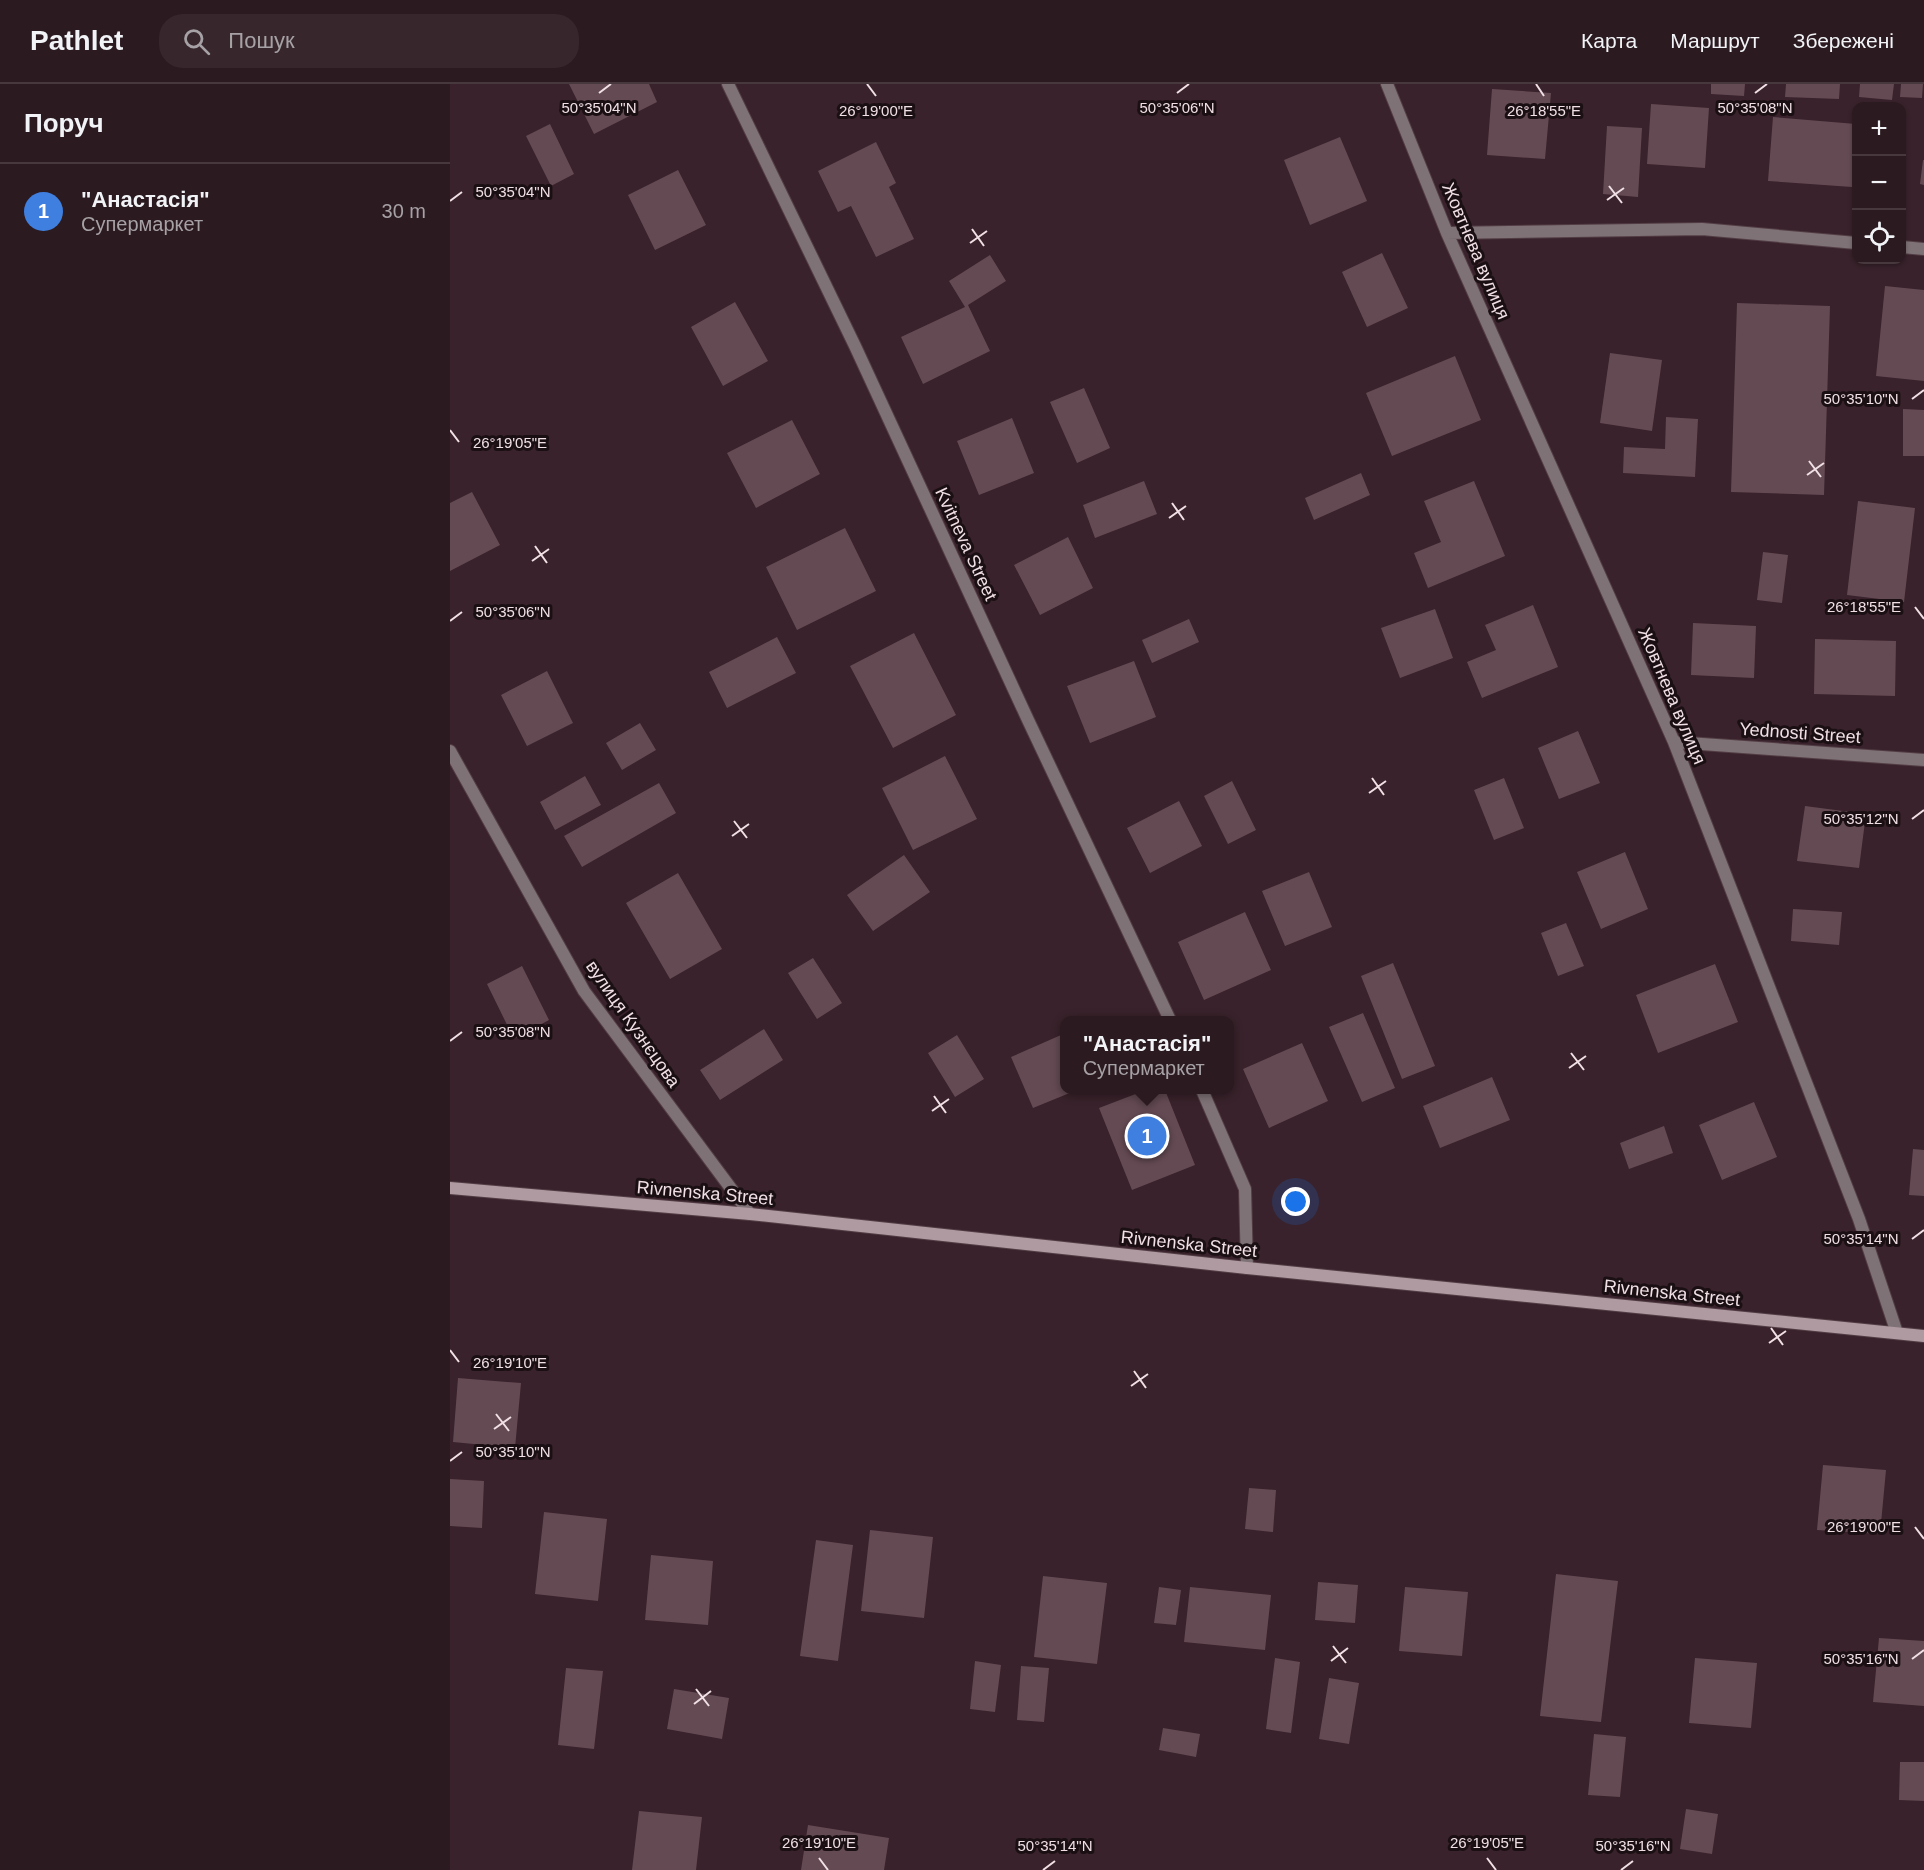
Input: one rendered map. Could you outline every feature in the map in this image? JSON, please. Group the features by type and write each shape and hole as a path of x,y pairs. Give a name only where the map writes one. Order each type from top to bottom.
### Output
{"main road":[{"name":"Rivnenska Street","path":"450,1188 750,1214 1247,1268 1924,1336"}],"street":[{"name":"Kvitneva Street","path":"728,84 855,346 1168,1016"},
{"name":"Жовтнева вулиця","path":"1387,84 1447,233 1674,742 1859,1219 1897,1333"},
{"path":"1447,233 1702,229 1852,243"},
{"path":"1906,247 1924,249"},
{"name":"Yednosti Street","path":"1674,742 1924,760"},
{"name":"вулиця Кузнєцова","path":"450,751 584,991 750,1214"},
{"path":"1204,1094 1245,1189 1247,1268"}],"building":[{"path":"569,84 649,84 657,102 594,134"},
{"path":"1711,84 1745,84 1744,96 1711,94"},
{"path":"1786,84 1840,84 1839,99 1785,97"},
{"path":"1860,84 1894,84 1892,100 1859,97"},
{"path":"1901,84 1923,84 1922,98 1900,97"},
{"path":"1492,89 1551,93 1545,159 1487,155"},
{"path":"1651,104 1709,108 1705,168 1647,164"},
{"path":"1773,117 1852,124 1852,187 1768,181"},
{"path":"550,124 574,174 551,186 526,136"},
{"path":"1607,126 1642,128 1638,197 1603,194"},
{"path":"1340,137 1367,201 1310,225 1284,160"},
{"path":"876,142 896,183 889,187 914,239 876,257 851,206 838,212 818,171"},
{"path":"1924,160 1924,185 1920,184"},
{"path":"678,170 706,225 655,250 628,195"},
{"path":"1382,253 1408,308 1367,327 1342,272"},
{"path":"990,255 1006,281 968,305 990,351 923,384 901,337 965,307 949,281"},
{"path":"1885,286 1924,290 1924,381 1876,376"},
{"path":"735,302 768,361 723,386 691,327"},
{"path":"1737,303 1830,306 1824,495 1731,492"},
{"path":"1610,353 1662,360 1652,431 1600,423"},
{"path":"1455,356 1481,420 1392,456 1366,393"},
{"path":"1084,388 1110,448 1077,463 1050,402"},
{"path":"1903,409 1924,410 1924,456 1903,456"},
{"path":"1666,417 1698,419 1695,477 1623,473 1624,447 1665,449"},
{"path":"1012,418 1034,473 979,495 957,441"},
{"path":"792,420 820,474 756,508 727,453"},
{"path":"1361,473 1370,495 1314,520 1305,498"},
{"path":"1144,481 1157,514 1095,538 1083,505"},
{"path":"1474,481 1505,556 1428,588 1414,553 1441,542 1424,501"},
{"path":"472,492 500,545 450,571 450,503"},
{"path":"1858,501 1915,508 1904,602 1847,595"},
{"path":"845,528 876,591 797,630 766,567"},
{"path":"1068,537 1093,588 1040,615 1014,565"},
{"path":"1763,552 1788,555 1782,603 1757,600"},
{"path":"1533,605 1558,667 1482,698 1467,662 1496,650 1485,625"},
{"path":"1435,609 1453,658 1400,678 1381,628"},
{"path":"1189,619 1199,642 1152,663 1142,640"},
{"path":"1693,623 1756,626 1754,678 1691,675"},
{"path":"914,633 956,715 893,748 850,666"},
{"path":"777,637 796,673 727,708 709,672"},
{"path":"1815,639 1896,641 1895,696 1814,694"},
{"path":"1134,661 1156,717 1090,743 1067,686"},
{"path":"547,671 573,723 527,746 501,695"},
{"path":"640,723 656,750 622,770 606,743"},
{"path":"1578,731 1600,783 1559,799 1538,748"},
{"path":"945,756 977,819 913,850 882,788"},
{"path":"585,776 601,805 555,830 540,802"},
{"path":"1504,778 1524,828 1494,840 1474,790"},
{"path":"1232,781 1256,830 1228,844 1204,796"},
{"path":"659,783 676,813 582,867 564,836"},
{"path":"1179,801 1202,846 1150,873 1127,828"},
{"path":"1805,806 1866,814 1859,868 1797,861"},
{"path":"1625,852 1648,909 1601,929 1577,872"},
{"path":"904,855 930,892 873,931 847,895"},
{"path":"1309,872 1332,927 1285,946 1262,891"},
{"path":"678,873 722,949 670,979 626,903"},
{"path":"1793,909 1842,912 1839,945 1791,941"},
{"path":"1245,912 1271,970 1204,1000 1178,942"},
{"path":"1566,923 1584,966 1558,976 1541,933"},
{"path":"813,958 842,1003 817,1019 788,973"},
{"path":"1393,963 1435,1066 1402,1079 1361,976"},
{"path":"1715,964 1738,1022 1658,1053 1636,995"},
{"path":"522,966 549,1020 514,1039 487,984"},
{"path":"1363,1013 1395,1088 1362,1102 1329,1027"},
{"path":"764,1029 783,1060 720,1100 700,1070"},
{"path":"957,1035 984,1079 955,1097 928,1053"},
{"path":"1060,1035 1060,1094 1067,1094 1033,1108 1011,1057"},
{"path":"1302,1043 1328,1101 1269,1128 1243,1069"},
{"path":"1492,1077 1510,1120 1440,1148 1423,1106"},
{"path":"1136,1094 1167,1094 1195,1165 1132,1190 1099,1108"},
{"path":"1754,1102 1777,1157 1722,1180 1699,1125"},
{"path":"1664,1126 1673,1153 1629,1169 1620,1143"},
{"path":"1913,1149 1924,1150 1924,1196 1909,1195"},
{"path":"458,1378 521,1383 515,1448 453,1442"},
{"path":"1823,1465 1886,1470 1880,1534 1817,1530"},
{"path":"450,1479 484,1481 482,1528 450,1526"},
{"path":"1249,1488 1276,1490 1273,1532 1245,1529"},
{"path":"544,1512 607,1519 598,1601 535,1594"},
{"path":"870,1530 933,1537 924,1618 861,1611"},
{"path":"816,1540 853,1545 838,1661 800,1656"},
{"path":"651,1555 713,1561 708,1625 645,1620"},
{"path":"1556,1574 1618,1581 1601,1722 1540,1716"},
{"path":"1043,1576 1107,1583 1097,1664 1034,1657"},
{"path":"1318,1582 1358,1585 1355,1623 1315,1620"},
{"path":"1159,1587 1181,1590 1176,1625 1154,1623"},
{"path":"1190,1587 1271,1595 1265,1650 1184,1642"},
{"path":"1405,1587 1468,1592 1462,1656 1399,1651"},
{"path":"1879,1638 1924,1641 1924,1706 1873,1702"},
{"path":"1275,1658 1300,1662 1291,1733 1266,1729"},
{"path":"1695,1658 1757,1663 1751,1728 1689,1723"},
{"path":"975,1661 1001,1665 995,1712 970,1709"},
{"path":"1021,1666 1049,1668 1044,1722 1017,1720"},
{"path":"566,1668 603,1671 594,1749 558,1745"},
{"path":"1329,1678 1359,1683 1349,1744 1319,1739"},
{"path":"674,1689 729,1698 722,1739 667,1729"},
{"path":"1163,1728 1200,1734 1196,1757 1159,1750"},
{"path":"1594,1734 1626,1737 1620,1797 1588,1795"},
{"path":"1900,1762 1924,1762 1924,1801 1899,1800"},
{"path":"1686,1809 1718,1814 1712,1854 1680,1849"},
{"path":"639,1811 702,1817 696,1870 632,1870"},
{"path":"808,1825 889,1838 884,1870 801,1870"}],"place":[{"name":"\"Анастасія\"","path":"1147,1136"}]}
